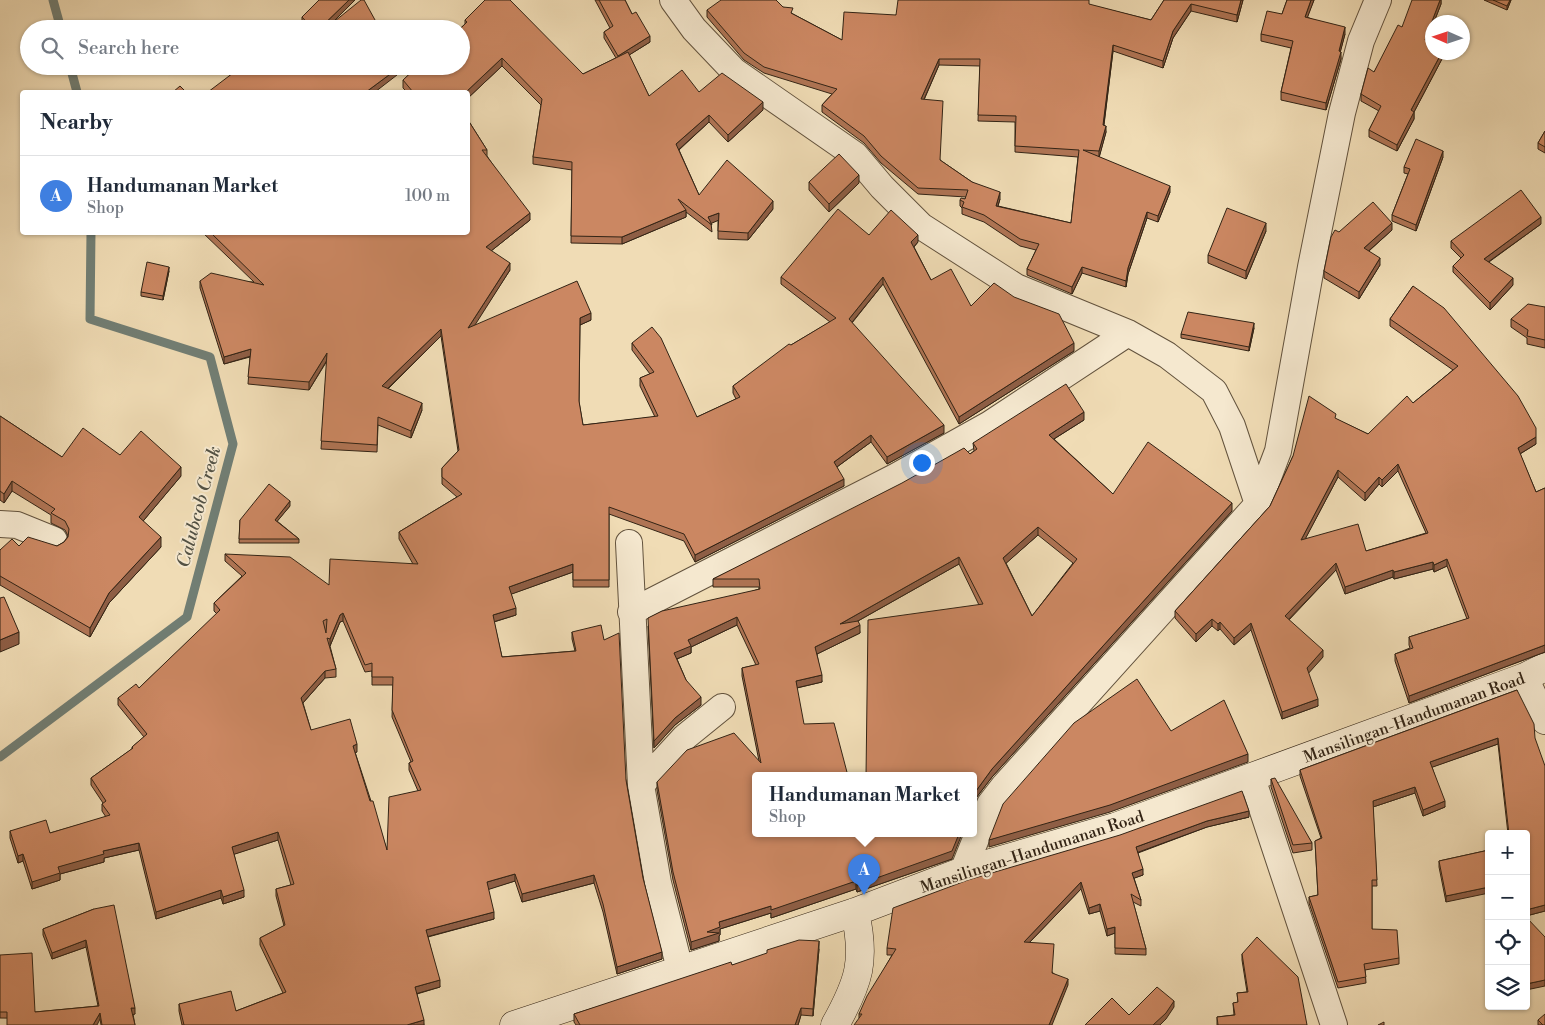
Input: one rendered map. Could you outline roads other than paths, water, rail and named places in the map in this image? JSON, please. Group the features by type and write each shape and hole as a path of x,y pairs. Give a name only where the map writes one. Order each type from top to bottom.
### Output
{"street":[{"path":"674,0 694,29 734,71 855,155 882,187 921,226 1016,287 1128,333 1167,355 1214,390 1232,426 1258,504"},
{"path":"977,836 990,804 1004,786 1258,504 1278,451 1311,267 1342,114 1361,41 1378,0"},
{"path":"631,612 894,477 990,424 1128,333"},
{"path":"0,524 17,525 54,540"},
{"path":"629,544 641,785 658,883 680,969"},
{"path":"1535,672 1545,721"},
{"name":"Mansilingan-Handumanan Road","path":"514,1025 855,912 963,871 1115,827 1535,672"},
{"path":"641,785 685,736 722,707"},
{"path":"1252,778 1334,1025"},
{"path":"963,871 977,837"},
{"path":"835,1025 851,997 860,963 860,936 855,912"}],"waterway":[{"name":"Calubcob Creek","path":"53,0 59,20"},
{"name":"Calubcob Creek","path":"72,75 76,90"},
{"name":"Calubcob Creek","path":"0,757 187,617 233,444 210,357 90,319 91,235"}],"place":[{"name":"Handumanan Market","path":"864,895"}]}
